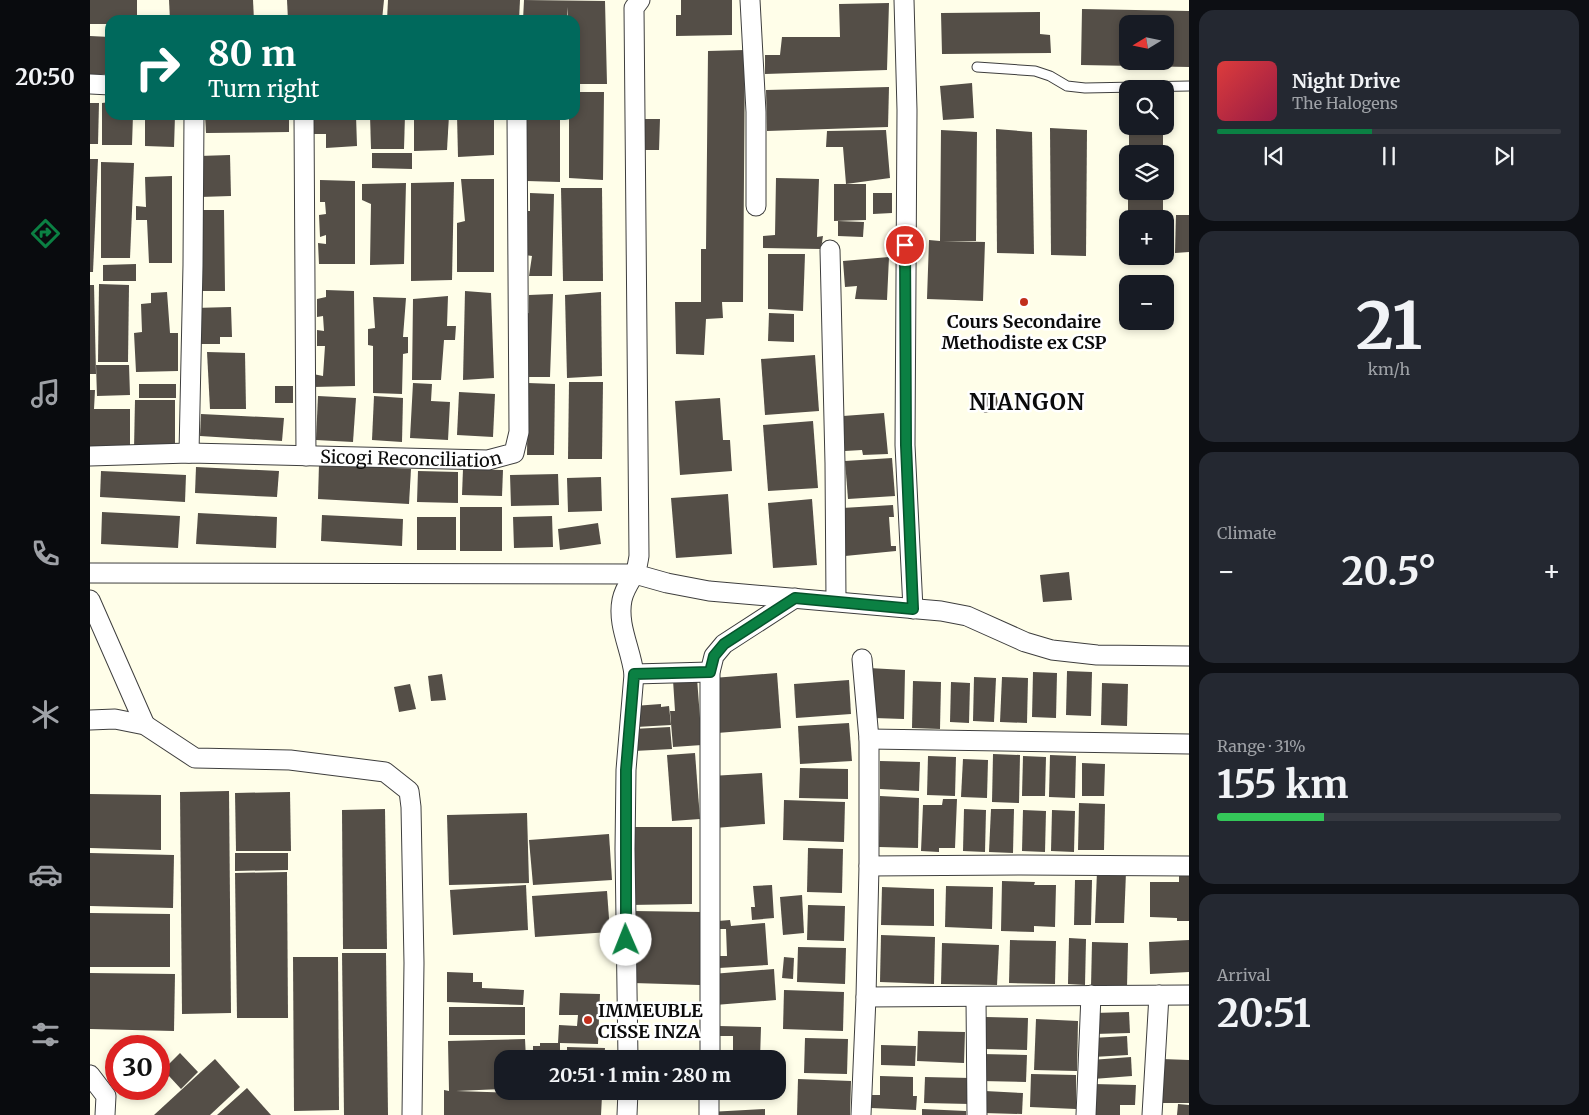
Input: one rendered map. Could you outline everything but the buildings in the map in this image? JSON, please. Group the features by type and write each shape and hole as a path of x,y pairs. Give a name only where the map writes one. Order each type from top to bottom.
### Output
{"street":[{"path":"628,1050 626,770 634,674 622,619 622,600 628,583 635,574 639,556 634,8 640,0"},
{"path":"750,0 756,112 756,206"},
{"path":"904,0 907,110 906,445 913,609"},
{"path":"90,84 105,85"},
{"path":"188,453 193,265 194,120"},
{"path":"304,120 306,456"},
{"name":"Sicogi Reconciliation","path":"90,456 188,453 488,460 514,453 519,432 517,120"},
{"path":"830,250 836,601"},
{"path":"90,573 635,574 709,591 941,611 966,616 1026,642 1052,650 1097,655 1189,656"},
{"path":"710,1050 710,672 714,656 724,644 795,598"},
{"path":"90,600 145,725"},
{"path":"861,1115 869,866 869,739 862,659"},
{"path":"634,674 710,672"},
{"path":"90,720 115,719 145,725 195,758 290,760 385,772 409,791 411,807 414,963 412,1115"},
{"path":"869,739 1189,744"},
{"path":"869,866 1189,866"},
{"path":"1086,1115 1091,995"},
{"path":"1152,1115 1159,995"},
{"path":"866,997 976,998 1189,995"},
{"path":"976,998 977,1115"},
{"path":"90,1075 106,1096 105,1115"},
{"path":"627,1115 628,1100"},
{"path":"709,1100 709,1115"}],"lane":[{"path":"977,67 1035,71 1050,76 1067,86 1085,88 1189,86"}],"place":[{"name":"Cours Secondaire Methodiste ex CSP","path":"1024,302"},
{"name":"IMMEUBLE CISSE INZA","path":"588,1020"}],"district":[{"name":"NIANGON","path":"1027,402"}],"route":[{"path":"626,940 626,770 634,674 710,672 714,656 724,644 795,598 913,609 906,445 905,245"}]}
